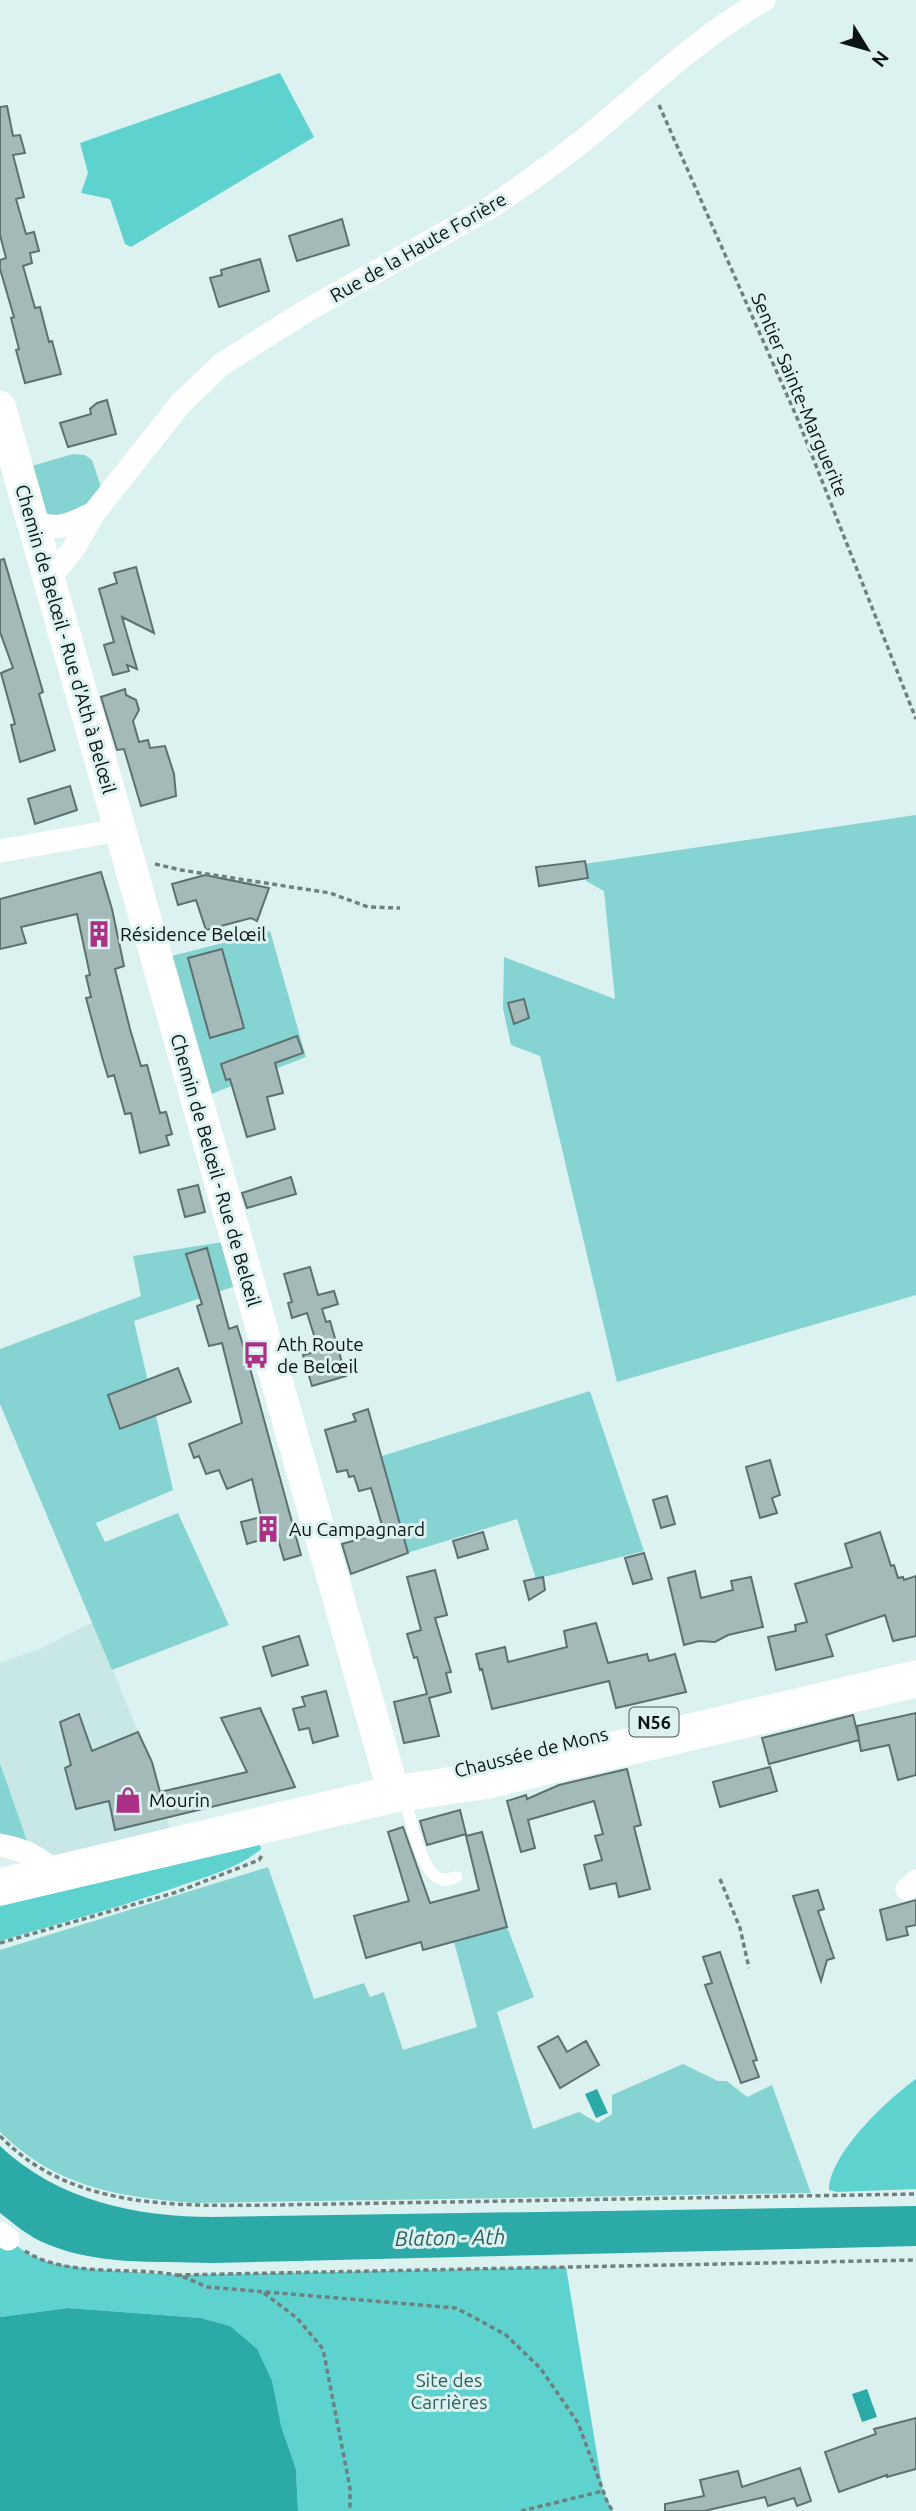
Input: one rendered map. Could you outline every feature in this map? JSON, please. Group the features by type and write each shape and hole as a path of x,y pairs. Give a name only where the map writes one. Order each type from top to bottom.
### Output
{"main road":[{"name":"Chaussée de Mons","path":"399,1793 458,1768 916,1659"},
{"name":"Chaussée de Mons","path":"0,1887 399,1793 483,1781 916,1679"}],"street":[{"name":"Rue de la Haute Forière","path":"48,578 72,551 94,513 181,403 222,364 306,311 520,188 740,13 764,0"},
{"name":"Chemin de Belœil - Rue d'Ath à Belœil","path":"0,407 123,844"},
{"name":"Rue de la Haute Forière","path":"33,521 44,526 64,527 94,513"},
{"path":"0,851 123,844"},
{"name":"Chemin de Belœil - Rue de Belœil","path":"123,844 399,1793"},
{"path":"0,1844 22,1849 42,1859 57,1874"}],"lane":[{"path":"399,1793 418,1850 438,1878 444,1880 456,1877"}],"path":[{"name":"Sentier Sainte-Marguerite","path":"650,84 798,421 916,719"},
{"path":"123,844 181,870 330,893 368,907 400,908"},
{"path":"0,1943 177,1892 259,1860 272,1843 277,1821"},
{"path":"720,1879 740,1928 749,1968"},
{"path":"0,2136 30,2162 68,2183 111,2196 157,2203 208,2206 916,2194"},
{"path":"4,2236 28,2254 51,2263 89,2269 177,2275 916,2260"},
{"path":"177,2275 207,2287 456,2308 506,2335 541,2369 578,2423 613,2511"},
{"path":"262,2292 296,2318 323,2349 350,2488 350,2511"},
{"path":"521,2511 603,2491"}],"shaded area":[{"path":"73,454 85,455 92,460 105,499 52,525 18,470"},
{"path":"916,815 916,1295 617,1382 540,1056 511,1045 503,1009 504,957 615,999 604,891 586,881 584,864"},
{"path":"270,931 306,1057 196,1100 156,960"},
{"path":"236,1240 247,1282 134,1321 173,1490 96,1523 105,1542 178,1513 229,1625 112,1670 0,1404 0,1349 141,1296 133,1256"},
{"path":"590,1391 644,1551 536,1579 517,1519 407,1553 382,1456"},
{"path":"93,1622 152,1762 170,1829 51,1856 28,1844 0,1764 0,1663 40,1649"},
{"path":"0,1764 3,1772 28,1844 0,1838"},
{"path":"268,1867 314,1999 364,1983 370,1997 384,1992 403,2050 477,2027 454,1942 507,1927 534,1997 497,2012 533,2129 579,2112 598,2123 612,2114 612,2095 683,2064 718,2081 727,2081 747,2097 772,2085 811,2193 194,2203 140,2197 90,2186 43,2165 21,2151 0,2132 0,1950"}],"green space":[{"path":"280,73 314,137 131,247 125,244 110,199 81,193 88,173 80,143"},
{"path":"260,1845 261,1849 253,1855 216,1873 0,1941 0,1906"},
{"path":"916,2079 916,2189 829,2190 832,2175 849,2144 890,2100"},
{"name":"Site des Carrières","path":"2,2235 28,2254 51,2263 89,2269 177,2275 566,2267 603,2491 613,2511 298,2511 296,2469 281,2426 230,2326 201,2318 68,2308 0,2317"}],"water":[{"path":"597,2089 608,2113 596,2118 585,2094"},
{"name":"Blaton - Ath","path":"0,2146 22,2165 72,2192 126,2209 155,2213 213,2217 916,2206 916,2246 212,2263 125,2261 60,2249 25,2232 0,2213"},
{"path":"68,2308 201,2318 230,2326 257,2349 272,2381 281,2426 296,2469 298,2511 0,2511 0,2317"},
{"path":"867,2389 877,2417 862,2422 852,2394"}],"building":[{"path":"7,106 13,136 20,135 25,153 13,155 24,197 16,199 26,234 34,232 39,251 30,253 32,263 23,266 35,308 40,307 61,374 25,383 16,350 19,349 11,318 14,317 0,269 0,260 6,258 0,235 0,107"},
{"path":"342,219 349,245 297,261 289,236"},
{"path":"260,259 269,291 219,307 210,278 222,275 221,270"},
{"path":"107,400 116,434 68,447 60,423 91,414 90,409"},
{"path":"4,559 43,692 39,694 55,750 20,762 11,725 15,724 1,673 13,668 0,632 0,560"},
{"path":"136,567 154,633 122,617 137,669 127,665 129,671 113,675 104,645 114,642 99,589 117,583 114,573"},
{"path":"125,689 126,695 136,700 139,710 133,721 139,742 148,740 150,748 165,746 174,774 176,796 141,806 124,749 117,750 101,697"},
{"path":"70,786 77,810 35,824 28,799"},
{"path":"585,861 588,878 539,886 536,867"},
{"path":"101,872 124,966 115,969 130,1029 141,1066 147,1065 160,1113 166,1112 172,1134 166,1136 169,1145 140,1153 131,1113 125,1114 114,1075 108,1077 86,998 91,997 86,976 90,975 77,914 21,927 26,943 0,949 0,899"},
{"path":"205,875 269,888 257,921 251,918 206,930 196,900 178,905 172,884"},
{"path":"222,949 244,1028 210,1038 188,958"},
{"path":"524,999 529,1018 514,1024 508,1003"},
{"path":"297,1036 303,1053 275,1063 283,1093 267,1097 275,1129 247,1137 230,1079 226,1080 221,1064"},
{"path":"291,1177 296,1194 247,1208 242,1193"},
{"path":"198,1185 205,1212 185,1217 178,1190"},
{"path":"207,1248 229,1329 237,1326 248,1361 301,1555 284,1560 277,1535 247,1544 241,1522 261,1517 252,1479 227,1489 219,1470 206,1474 199,1456 194,1458 189,1444 242,1423 222,1343 209,1346 197,1306 202,1304 186,1254"},
{"path":"310,1267 318,1295 334,1291 338,1304 322,1309 326,1322 330,1321 346,1376 312,1386 303,1355 319,1351 307,1313 292,1318 288,1303 292,1302 284,1274"},
{"path":"178,1368 191,1402 120,1429 108,1395"},
{"path":"368,1409 408,1553 351,1574 342,1544 384,1532 371,1488 359,1491 354,1476 349,1477 347,1470 337,1472 325,1430 356,1421 353,1414"},
{"path":"770,1460 780,1495 772,1498 777,1513 760,1518 746,1467"},
{"path":"667,1496 675,1524 661,1528 653,1500"},
{"path":"483,1532 488,1549 458,1558 453,1541"},
{"path":"880,1532 891,1566 894,1565 898,1578 903,1577 904,1580 916,1576 916,1636 893,1641 885,1615 826,1635 833,1656 776,1670 768,1637 796,1631 795,1625 807,1622 795,1584 852,1567 845,1544"},
{"path":"644,1553 652,1579 633,1584 625,1558"},
{"path":"435,1570 447,1615 435,1618 451,1672 446,1673 451,1692 429,1698 439,1736 404,1743 394,1702 427,1694 417,1657 414,1658 407,1634 421,1630 407,1577"},
{"path":"695,1571 701,1598 733,1590 731,1581 751,1577 763,1627 728,1635 715,1642 699,1641 684,1645 668,1578"},
{"path":"543,1577 545,1590 529,1600 524,1581"},
{"path":"596,1623 608,1663 647,1654 649,1661 675,1654 686,1692 616,1708 609,1681 492,1709 476,1654 505,1647 508,1662 567,1647 564,1631"},
{"path":"299,1636 308,1665 272,1676 263,1647"},
{"path":"326,1691 338,1736 313,1743 309,1728 299,1730 293,1709 305,1706 302,1697"},
{"path":"260,1708 295,1787 115,1830 109,1801 76,1809 65,1768 71,1765 60,1722 79,1714 92,1751 138,1732 152,1762 160,1792 247,1772 221,1718"},
{"path":"916,1713 916,1775 898,1780 889,1745 861,1751 859,1740 769,1764 762,1738 853,1715 859,1739 857,1726"},
{"path":"770,1767 777,1791 720,1807 713,1782"},
{"path":"627,1769 641,1825 634,1827 650,1889 619,1897 616,1883 590,1889 584,1865 602,1860 595,1836 603,1834 594,1801 528,1820 535,1848 521,1852 507,1801 526,1795 527,1799 559,1785"},
{"path":"460,1810 466,1834 427,1845 420,1821"},
{"path":"403,1827 430,1903 479,1890 466,1836 482,1832 507,1927 423,1950 421,1942 366,1958 354,1916 409,1901 388,1832"},
{"path":"818,1890 824,1909 818,1911 834,1958 827,1960 821,1981 793,1896"},
{"path":"916,1900 916,1925 906,1927 908,1935 887,1940 880,1910"},
{"path":"720,1952 757,2060 753,2061 759,2077 741,2083 705,1985 712,1983 703,1957"},
{"path":"558,2036 567,2052 586,2041 599,2065 560,2088 538,2047"},
{"path":"916,2418 916,2469 887,2475 839,2492 825,2452 876,2434 874,2429"},
{"path":"800,2468 811,2501 797,2506 794,2498 768,2506 765,2497 704,2511 665,2511 665,2504 704,2496 700,2480 738,2471 742,2487"}],"place":[{"name":"Résidence Belœil","path":"99,934"},
{"name":"Ath Route de Belœil","path":"256,1355"},
{"name":"Au Campagnard","path":"268,1529"},
{"name":"Mourin","path":"128,1800"}]}
